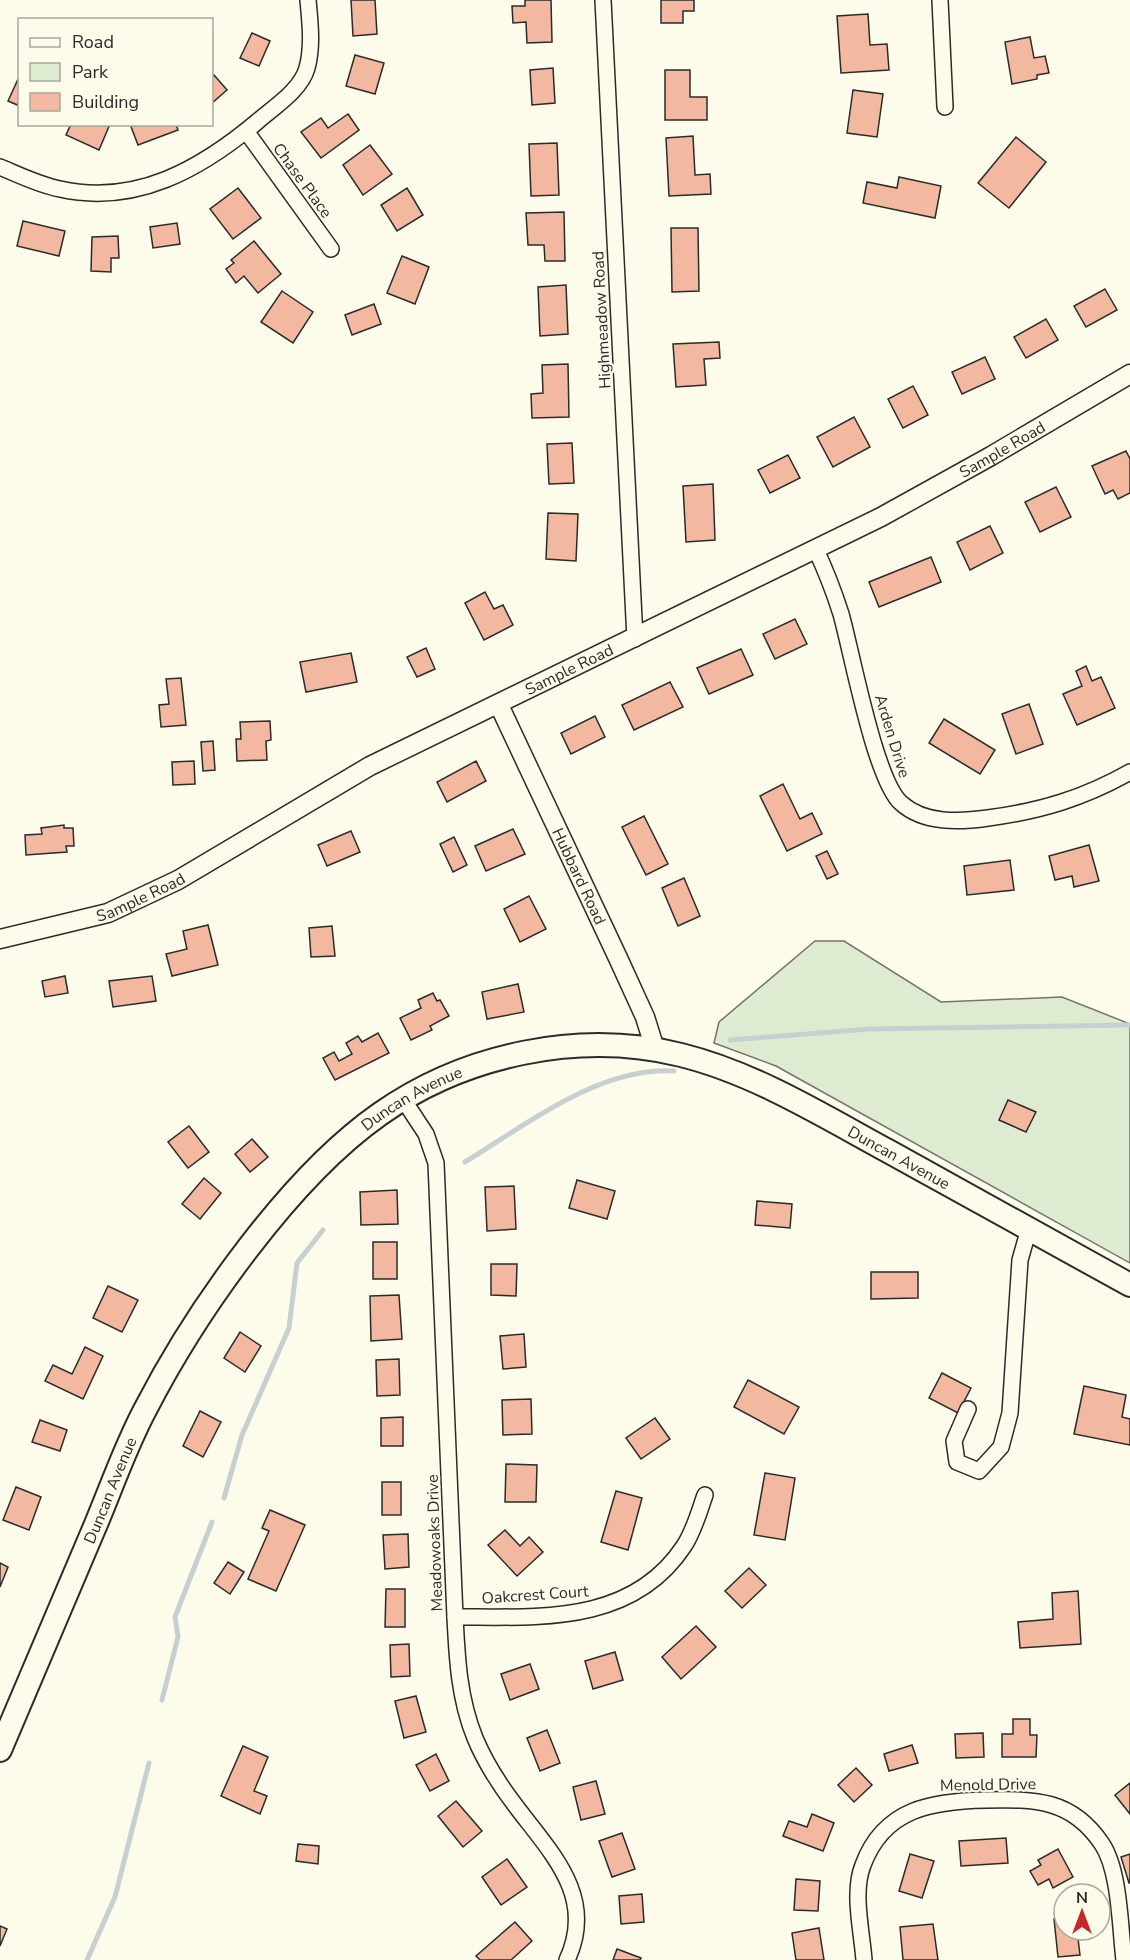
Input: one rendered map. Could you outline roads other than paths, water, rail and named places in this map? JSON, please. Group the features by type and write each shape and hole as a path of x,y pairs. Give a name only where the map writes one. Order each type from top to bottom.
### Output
{"main road":[{"name":"Duncan Avenue","path":"0,1750 144,1410 195,1324 267,1226 336,1150 378,1114 448,1075 520,1053 582,1046 655,1049 709,1063 759,1084 822,1115 1130,1284"}],"street":[{"path":"0,167 58,189 101,194 122,192 172,179 212,157 291,92 307,69 310,32 308,0"},
{"name":"Highmeadow Road","path":"603,0 635,639"},
{"path":"940,0 945,107"},
{"name":"Chase Place","path":"246,131 331,249"},
{"name":"Sample Road","path":"0,939 78,923 108,914 178,880 370,766 816,550 943,484 1130,374"},
{"name":"Arden Drive","path":"816,550 841,614 880,766 893,795 901,804 922,815 936,819 986,818 1042,808 1085,796 1130,772"},
{"name":"Hubbard Road","path":"499,705 645,1017 655,1049"},
{"name":"Meadowoaks Drive","path":"403,1099 426,1134 436,1163 455,1617 465,1713 475,1739 499,1783 562,1867 576,1902 573,1940 567,1960"},
{"path":"968,1409 954,1441 957,1462 979,1471 1001,1447 1010,1413 1020,1260 1026,1239 1036,1233"},
{"name":"Oakcrest Court","path":"455,1617 576,1612 617,1603 639,1593 659,1578 686,1544 705,1496"},
{"name":"Menold Drive","path":"864,1960 860,1897 862,1866 889,1826 912,1810 940,1802 1026,1799 1049,1803 1069,1812 1093,1833 1103,1846 1113,1873 1124,1960"}],"waterway":[{"path":"730,1040 869,1029 1130,1025"},
{"path":"465,1162 538,1116 591,1088 646,1072 674,1071"},
{"path":"224,1498 242,1435 289,1328 297,1263 323,1230"},
{"path":"162,1700 178,1637 175,1617 212,1522"},
{"path":"87,1960 115,1897 149,1763"}]}
